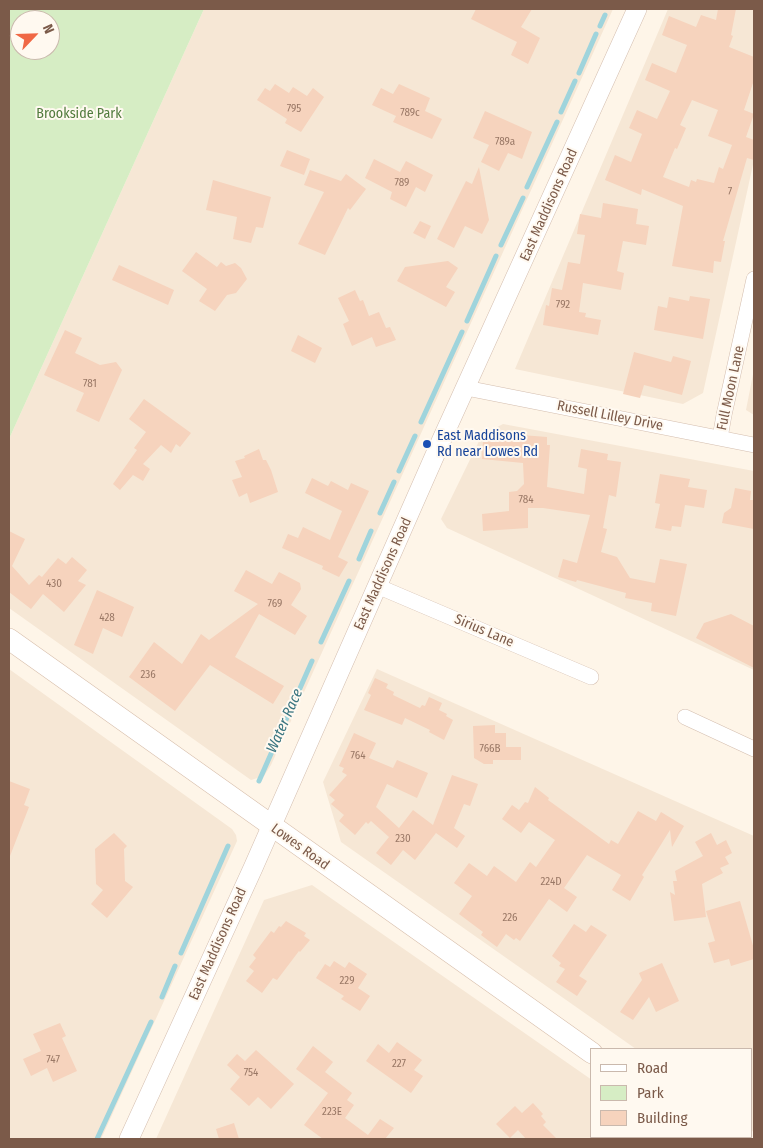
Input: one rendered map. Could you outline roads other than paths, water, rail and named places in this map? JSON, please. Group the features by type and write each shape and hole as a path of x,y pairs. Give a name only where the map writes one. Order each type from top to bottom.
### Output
{"main road":[{"name":"Lowes Road","path":"9,639 590,1052"}],"street":[{"name":"East Maddisons Road","path":"129,1139 637,9"},
{"name":"Full Moon Lane","path":"720,438 754,279"},
{"name":"Russell Lilley Drive","path":"466,388 754,445"},
{"name":"Sirius Lane","path":"377,586 591,677"},
{"path":"685,717 754,749"}],"waterway":[{"name":"Water Race","path":"600,26 605,15"},
{"name":"Water Race","path":"579,73 596,34"},
{"name":"Water Race","path":"561,112 575,81"},
{"name":"Water Race","path":"527,187 557,122"},
{"name":"Water Race","path":"501,245 523,198"},
{"name":"Water Race","path":"467,321 496,256"},
{"name":"Water Race","path":"421,422 462,332"},
{"name":"Water Race","path":"399,471 415,436"},
{"name":"Water Race","path":"380,513 394,482"},
{"name":"Water Race","path":"359,559 371,531"},
{"name":"Water Race","path":"321,642 349,581"},
{"name":"Water Race","path":"259,781 312,661"},
{"name":"Water Race","path":"181,953 228,846"},
{"name":"Water Race","path":"162,997 175,966"},
{"name":"Water Race","path":"97,1139 151,1022"}],"place":[{"name":"East Maddisons Rd near Lowes Rd","path":"427,444"}],"park label":[{"name":"Brookside Park","path":"79,114"}]}
